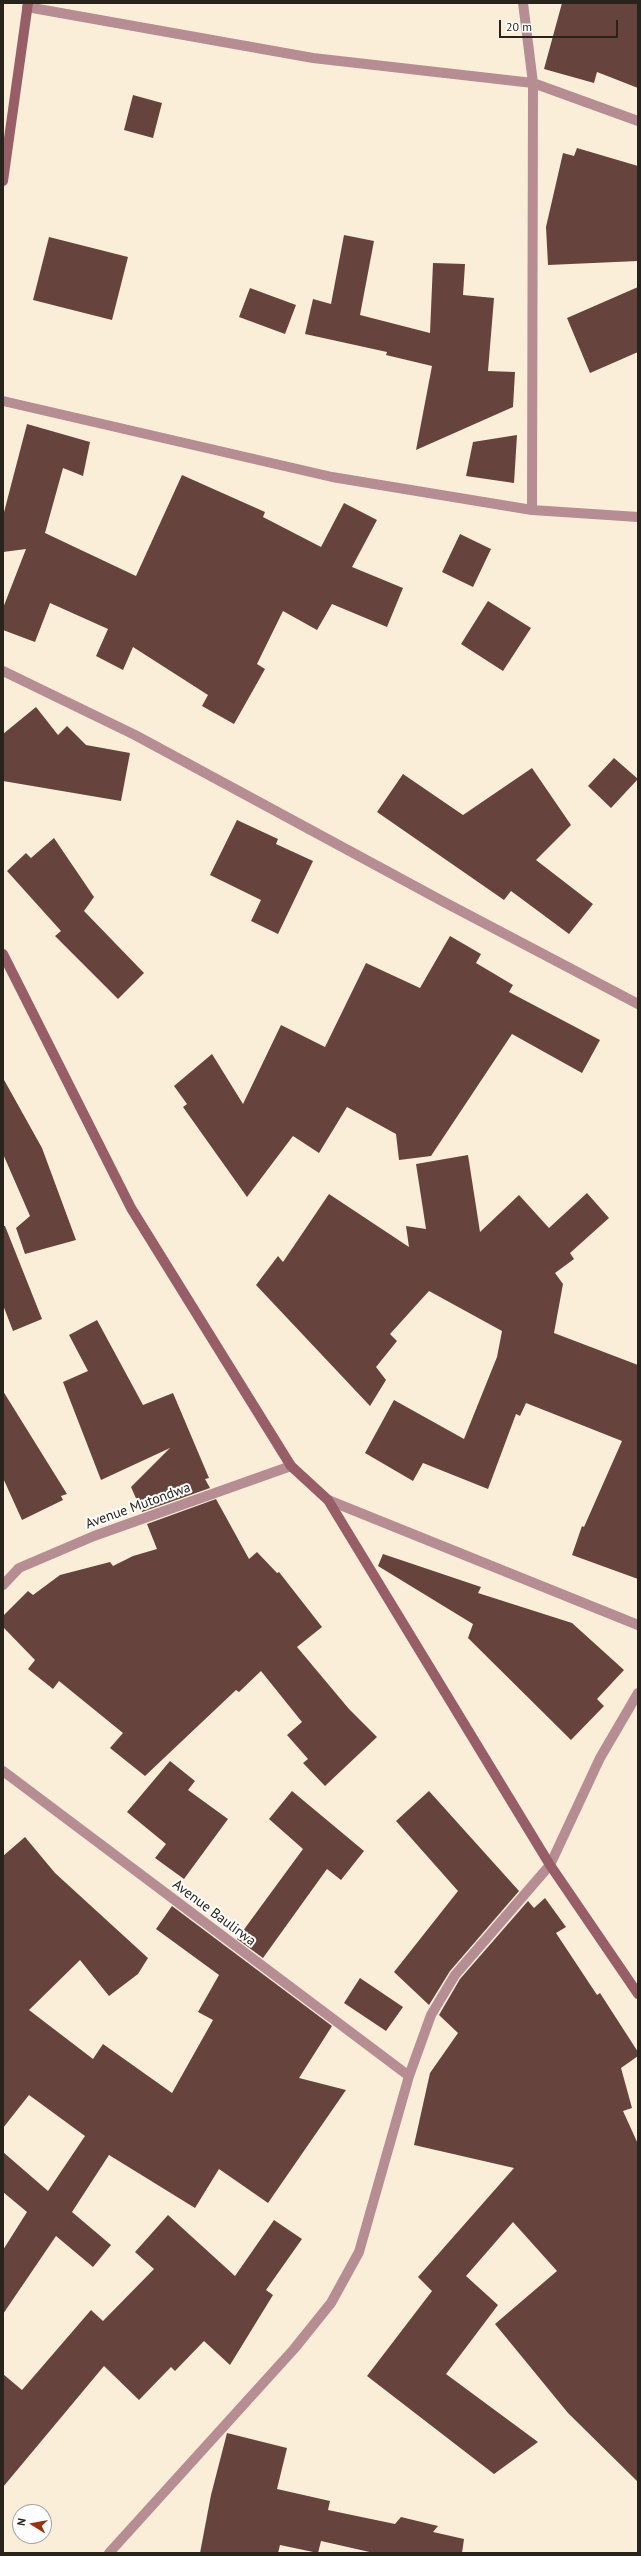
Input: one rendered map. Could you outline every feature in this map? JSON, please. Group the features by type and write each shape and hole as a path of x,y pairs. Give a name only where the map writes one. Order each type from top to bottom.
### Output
{"main road":[{"path":"3,181 28,5"},
{"path":"3,954 131,1208 291,1466 328,1500 550,1865 638,1994"}],"street":[{"path":"523,3 533,83 532,510"},
{"path":"28,5 313,58 533,83 638,121"},
{"path":"3,401 332,477 532,510 638,518"},
{"path":"3,671 135,734 451,906 638,1004"},
{"name":"Avenue Mutondwa","path":"3,1585 19,1568 94,1536 291,1466"},
{"path":"328,1500 638,1625"},
{"path":"109,2553 294,2349 331,2303 359,2252 409,2076 431,2015 455,1975 550,1865 600,1758 638,1693"},
{"name":"Avenue Baulirwa","path":"3,1771 409,2076"}],"building":[{"path":"562,3 638,3 638,88 597,72 594,83 544,69"},
{"path":"133,95 162,103 153,138 124,130"},
{"path":"577,148 638,166 638,261 548,265 546,227 563,153 574,156"},
{"path":"344,235 374,241 360,315 430,333 433,263 465,264 463,295 494,298 488,371 515,372 513,407 416,450 432,366 386,355 387,352 305,334 313,299 331,304"},
{"path":"49,237 128,257 112,320 33,300"},
{"path":"638,287 638,352 590,373 567,318"},
{"path":"250,288 296,305 285,334 239,317"},
{"path":"27,424 90,442 83,476 63,468 45,533 136,576 182,475 265,512 263,517 321,547 344,503 377,520 352,567 403,588 387,627 332,604 317,630 283,611 257,664 265,669 234,724 202,706 208,695 133,647 123,670 96,656 108,629 50,603 35,642 3,630 3,608 26,549 3,552 3,516"},
{"path":"517,435 514,483 466,476 473,442"},
{"path":"460,534 491,549 473,587 442,572"},
{"path":"488,601 531,628 503,671 461,644"},
{"path":"36,707 58,735 67,726 86,745 130,753 121,801 3,781 3,734"},
{"path":"614,758 638,779 611,808 588,786"},
{"path":"532,768 571,825 536,860 593,904 569,934 511,891 504,900 377,812 403,774 463,815"},
{"path":"237,820 278,839 276,844 313,861 278,934 251,921 261,900 210,875"},
{"path":"54,838 94,897 84,911 144,973 118,999 55,936 61,931 7,871 26,853 31,858"},
{"path":"450,936 481,954 476,963 513,985 509,992 600,1040 582,1073 512,1034 431,1156 399,1160 396,1134 347,1107 319,1153 293,1136 247,1197 183,1107 187,1104 174,1086 212,1054 243,1104 281,1025 325,1047 366,963 420,988"},
{"path":"3,1078 42,1148 76,1240 25,1254 16,1228 30,1216 3,1154"},
{"path":"468,1155 480,1232 519,1195 549,1228 587,1193 609,1218 570,1253 574,1259 555,1273 563,1284 554,1333 638,1365 638,1579 572,1555 582,1526 584,1527 622,1441 526,1403 520,1416 516,1414 488,1489 423,1463 413,1481 365,1453 394,1400 464,1439 497,1357 502,1331 429,1291 390,1334 397,1341 376,1367 386,1380 370,1406 256,1285 278,1256 283,1262 329,1194 409,1247 406,1226 426,1229 416,1164"},
{"path":"3,1226 5,1226 42,1319 13,1331 3,1305"},
{"path":"97,1320 143,1405 173,1393 209,1478 205,1479 210,1488 142,1512 131,1487 170,1448 101,1480 63,1382 88,1371 69,1335"},
{"path":"3,1391 67,1494 61,1496 63,1500 22,1520 3,1478"},
{"path":"216,1499 249,1559 257,1552 277,1573 279,1572 322,1627 297,1647 349,1709 377,1737 325,1786 303,1763 308,1759 287,1735 302,1722 261,1671 239,1692 236,1690 145,1776 110,1748 123,1733 59,1681 53,1689 28,1669 35,1660 3,1627 3,1616 28,1591 33,1595 60,1575 110,1562 113,1566 133,1556 157,1549 147,1524"},
{"path":"383,1554 481,1587 478,1593 572,1623 624,1670 597,1699 604,1706 571,1740 468,1638 473,1624 378,1566"},
{"path":"170,1761 195,1781 188,1790 228,1819 184,1879 155,1858 166,1844 127,1812"},
{"path":"292,1791 364,1851 341,1880 327,1869 263,1958 237,1939 303,1849 269,1819"},
{"path":"429,1791 519,1891 450,1971 429,2005 394,1972 458,1891 396,1821"},
{"path":"25,1837 55,1873 148,1958 138,1974 109,1996 80,1960 29,2010 93,2059 103,2044 172,2093 213,2020 198,2012 219,1975 156,1929 172,1906 332,2026 299,2078 346,2090 268,2203 219,2169 195,2208 109,2155 72,2212 111,2245 93,2267 56,2236 3,2314 3,2250 27,2212 3,2192 3,2152 48,2191 85,2136 29,2095 3,2128 3,1856"},
{"path":"545,1898 566,1927 556,1933 597,1995 600,1993 638,2052 638,2056 621,2068 632,2108 623,2111 638,2144 638,2482 568,2413 495,2324 557,2271 513,2222 466,2276 498,2305 446,2374 538,2442 494,2474 367,2376 432,2291 418,2277 514,2168 414,2145 430,2073 458,2033 439,2015 460,1979 528,1901 534,1908"},
{"path":"360,1978 403,2007 386,2031 344,2003"},
{"path":"168,2215 235,2276 274,2220 302,2239 266,2290 273,2295 230,2365 204,2341 175,2371 171,2367 139,2400 104,2366 3,2487 3,2374 22,2390 91,2310 103,2321 154,2269 135,2252"},
{"path":"227,2433 287,2448 277,2489 330,2501 328,2510 395,2524 401,2517 438,2526 433,2532 464,2539 462,2553 374,2553 321,2541 318,2553 280,2545 278,2553 200,2553 211,2495"}]}
